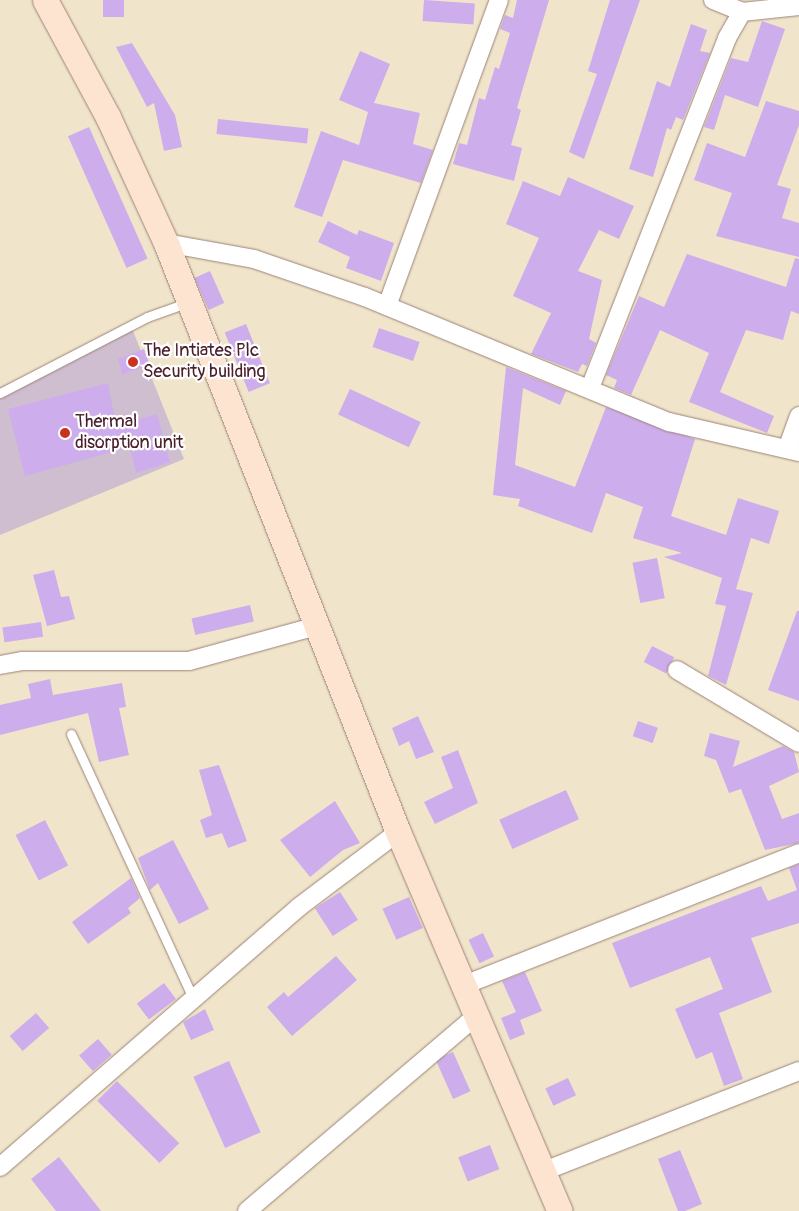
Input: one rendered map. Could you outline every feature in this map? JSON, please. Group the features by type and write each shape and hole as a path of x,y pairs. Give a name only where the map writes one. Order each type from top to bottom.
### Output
{"street":[{"path":"45,0 108,117 166,243 186,303 398,832 560,1211"},
{"path":"386,306 499,0"},
{"path":"713,0 742,12 799,6"},
{"path":"590,388 727,38 742,12"},
{"path":"166,243 254,260 386,306 669,422 793,451 799,416"},
{"path":"0,665 22,661 189,661 317,626"},
{"path":"677,670 799,743"},
{"path":"0,1167 299,907 398,832"},
{"path":"464,985 799,853"},
{"path":"247,1211 477,1015"},
{"path":"544,1171 799,1072"}],"lane":[{"path":"0,393 147,317 186,303"},
{"path":"72,734 194,998"}],"shaded area":[{"path":"131,326 184,459 0,535 0,388"}],"building":[{"path":"103,0 124,0 124,17 103,17"},
{"path":"424,0 475,4 473,25 423,21"},
{"path":"517,0 549,0 517,108 521,110 511,145 522,148 514,181 453,164 459,143 467,145 479,98 485,100 495,67 499,69 510,33 500,29 505,15 513,18"},
{"path":"610,0 640,0 584,159 569,152 597,74 588,71"},
{"path":"762,21 785,29 758,107 725,95 714,130 704,127 731,58 748,62"},
{"path":"691,24 707,30 700,51 710,53 683,120 676,117 671,130 667,128 653,177 629,169 657,81 670,87"},
{"path":"132,43 175,115 182,147 164,151 154,103 147,107 116,47"},
{"path":"360,51 390,64 374,103 420,113 413,144 433,150 421,183 343,160 322,217 294,207 321,131 359,145 368,112 339,100"},
{"path":"766,101 799,111 799,125 777,185 791,189 782,218 799,223 799,257 716,236 732,193 694,180 707,143 745,157"},
{"path":"218,119 309,129 307,143 216,134"},
{"path":"89,127 148,259 127,268 68,136"},
{"path":"568,177 634,206 619,239 599,230 578,271 602,280 589,339 596,343 587,366 582,364 578,372 531,354 551,313 513,296 539,238 506,224 523,181 560,196"},
{"path":"328,221 357,235 359,230 394,243 381,281 346,268 350,257 318,242"},
{"path":"687,254 786,287 795,258 799,259 799,314 791,311 783,340 746,330 720,392 774,416 767,433 689,402 709,353 660,330 631,395 614,388 617,380 606,375 639,296 664,307"},
{"path":"210,271 224,303 209,310 194,278"},
{"path":"246,324 270,383 249,392 225,333"},
{"path":"379,328 420,342 413,361 372,347"},
{"name":"The Intiates Plc Security building","path":"144,349 150,365 122,374 118,359"},
{"path":"506,367 566,391 560,405 523,388 515,465 575,487 606,407 695,439 671,516 726,535 738,498 779,511 769,544 751,538 736,589 753,593 726,685 708,676 726,606 715,604 722,578 664,557 682,553 633,538 643,507 606,493 592,533 518,506 520,499 493,495"},
{"name":"Thermal disorption unit","path":"108,383 116,426 157,414 170,462 136,473 130,447 25,476 8,409"},
{"path":"350,389 421,422 409,447 338,414"},
{"path":"657,558 665,598 640,603 632,563"},
{"path":"54,570 61,597 69,596 75,619 47,626 33,575"},
{"path":"250,605 254,622 195,635 192,618"},
{"path":"797,611 799,611 799,701 768,690"},
{"path":"41,622 43,637 4,642 2,627"},
{"path":"652,646 674,657 666,673 644,662"},
{"path":"50,679 53,695 122,683 126,707 119,708 129,755 99,762 88,713 0,735 0,705 31,698 28,684"},
{"path":"418,716 434,752 416,759 409,741 399,746 392,728"},
{"path":"638,721 658,728 653,743 633,736"},
{"path":"710,733 740,741 733,767 783,746 794,752 799,772 769,786 782,819 799,813 799,843 765,850 741,789 729,793 716,760 704,756"},
{"path":"458,750 478,803 435,824 424,802 453,788 441,757"},
{"path":"219,765 247,841 228,848 222,833 206,838 200,820 212,815 199,770"},
{"path":"566,790 579,819 512,849 499,820"},
{"path":"335,801 360,843 343,850 310,877 280,840"},
{"path":"45,820 68,865 39,880 16,835"},
{"path":"173,840 209,909 179,924 158,883 150,890 138,858"},
{"path":"799,864 799,923 751,938 772,992 719,1013 743,1079 724,1086 712,1052 696,1059 675,1009 723,989 710,957 630,988 612,943 761,886 768,901 797,890 789,868"},
{"path":"131,878 140,898 128,908 131,913 88,944 72,922"},
{"path":"340,892 358,920 333,936 315,908"},
{"path":"409,897 423,928 396,940 383,909"},
{"path":"483,933 494,957 479,963 468,940"},
{"path":"336,956 357,980 292,1036 267,1007 284,992 288,997"},
{"path":"525,972 542,1011 520,1020 525,1034 510,1040 501,1018 516,1012 502,981"},
{"path":"164,983 176,999 149,1019 137,1003"},
{"path":"205,1009 214,1030 191,1040 183,1022"},
{"path":"36,1013 49,1028 23,1051 10,1036"},
{"path":"98,1039 112,1055 93,1071 79,1055"},
{"path":"453,1052 470,1091 453,1099 436,1060"},
{"path":"229,1061 261,1132 225,1148 193,1077"},
{"path":"568,1078 576,1095 553,1106 545,1089"},
{"path":"117,1081 179,1143 159,1163 97,1101"},
{"path":"490,1145 499,1169 468,1181 458,1157"},
{"path":"680,1150 702,1204 685,1211 678,1211 658,1159"},
{"path":"59,1157 101,1211 56,1211 31,1179"}],"place":[{"name":"The Intiates Plc Security building","path":"133,362"},
{"name":"Thermal disorption unit","path":"65,433"}]}
